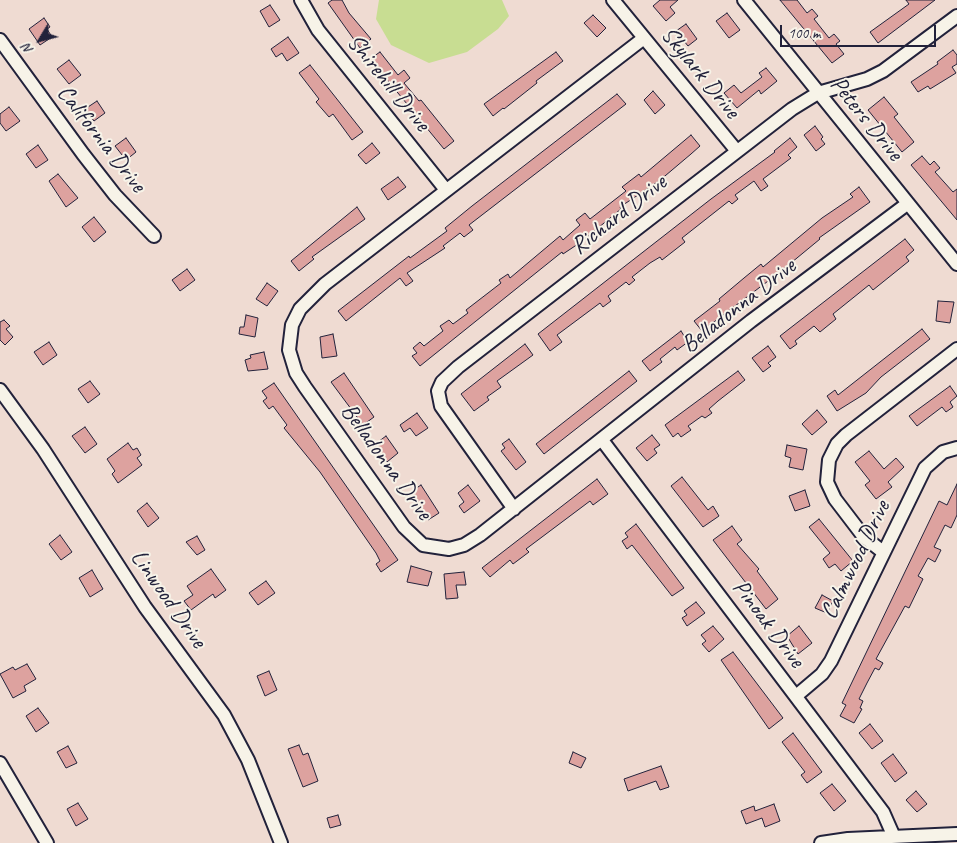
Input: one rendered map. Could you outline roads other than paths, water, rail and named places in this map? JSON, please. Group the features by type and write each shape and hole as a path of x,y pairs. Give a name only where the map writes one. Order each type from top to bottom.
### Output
{"street":[{"name":"Shirehill Drive","path":"301,0 318,30 446,190"},
{"name":"Skylark Drive","path":"613,0 736,150"},
{"name":"Peters Drive","path":"744,0 957,264"},
{"name":"Richard Drive","path":"514,509 441,406 438,391 442,382 458,367 792,108 818,93 867,79 883,71 957,16"},
{"name":"Belladonna Drive","path":"644,38 446,190 312,297 300,309 292,325 289,350 292,362 304,387 408,530 423,545 448,549 464,545 514,509 752,322 907,204"},
{"name":"California Drive","path":"0,40 115,195 154,236"},
{"path":"883,552 864,537 834,499 827,482 829,460 837,444 846,435 957,349"},
{"name":"Linwood Drive","path":"0,390 42,448 145,607 224,715 248,760 281,843"},
{"name":"Pinoak Drive","path":"602,440 883,812 894,837"},
{"name":"Calmwood Drive","path":"796,696 822,674 831,660 925,468 943,452 957,448"},
{"path":"0,763 47,843"},
{"path":"821,843 957,834"}]}
